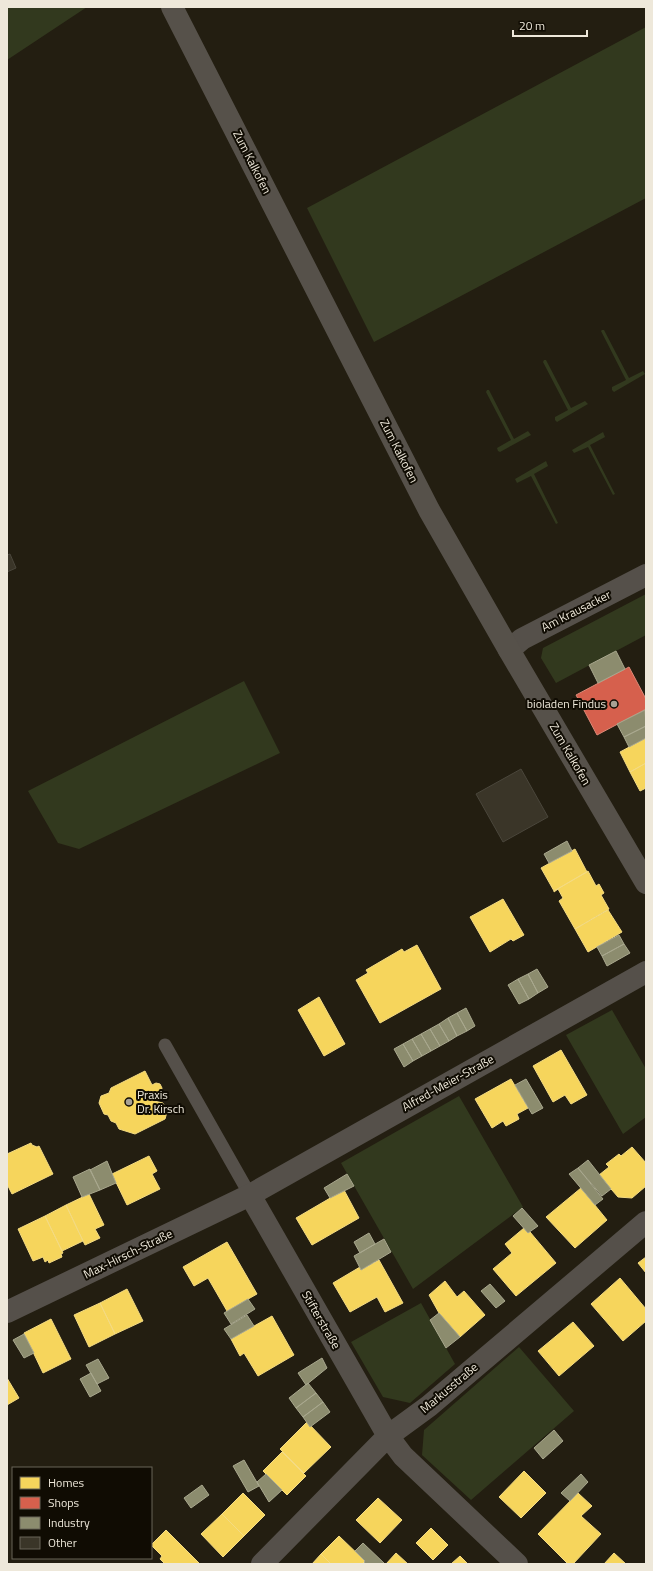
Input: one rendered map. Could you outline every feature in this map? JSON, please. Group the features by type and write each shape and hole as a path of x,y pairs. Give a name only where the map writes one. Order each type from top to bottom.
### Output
{"street":[{"name":"Zum Kalkofen","path":"172,7 429,510 509,650 646,883"},
{"name":"Am Krausacker","path":"509,650 522,639 646,575"},
{"name":"Alfred-Meier-Straße","path":"250,1195 646,972"},
{"name":"Max-Hirsch-Straße","path":"7,1312 250,1195"},
{"name":"Stifterstraße","path":"250,1195 388,1436 403,1456 517,1564"},
{"name":"Markusstraße","path":"262,1564 388,1436 429,1406 646,1222"}],"lane":[{"name":"Stifterstraße","path":"165,1045 250,1195"}],"green space":[{"path":"7,7 87,7 7,60"},
{"path":"646,27 646,198 374,342 307,208"},
{"path":"604,330 629,378 643,371 645,374 614,392 612,387 626,380 601,331"},
{"path":"546,360 571,408 585,401 588,404 557,422 555,417 568,410 543,362"},
{"path":"489,390 514,439 528,431 531,435 500,452 497,448 511,440 486,392"},
{"path":"603,432 605,437 590,445 615,494 613,495 588,447 574,453 572,450"},
{"path":"546,461 548,466 534,474 558,523 556,524 531,476 517,483 515,479"},
{"path":"646,594 646,635 556,683 541,658 543,648"},
{"path":"244,681 280,753 79,849 58,843 28,791"},
{"path":"612,1010 646,1069 646,1117 623,1134 566,1035"},
{"path":"459,1096 523,1207 413,1289 341,1163"},
{"path":"421,1303 455,1364 410,1403 383,1397 351,1342"},
{"path":"519,1347 574,1411 471,1500 422,1455 424,1430"}],"building: Homes":[{"path":"646,738 646,763 630,772 620,752"},
{"path":"646,763 646,788 640,791 630,772"},
{"path":"575,849 587,872 554,891 541,868"},
{"path":"588,871 596,886 599,884 604,893 601,895 609,909 575,929 559,901 563,898 558,889 554,891"},
{"path":"503,899 524,935 513,941 511,939 490,952 470,917"},
{"path":"608,910 622,932 588,952 575,929"},
{"path":"417,945 441,989 380,1023 356,980 368,973 366,970 402,949 404,952"},
{"path":"319,997 345,1044 324,1056 298,1010"},
{"path":"561,1050 587,1095 571,1104 565,1095 553,1102 533,1066"},
{"name":"Praxis Dr. Kirsch","path":"145,1071 152,1085 156,1083 160,1084 162,1088 161,1093 156,1095 154,1101 163,1103 167,1112 165,1119 135,1134 119,1129 116,1123 111,1121 108,1115 104,1114 99,1103 101,1096 109,1093 111,1088"},
{"path":"511,1079 528,1108 517,1114 519,1119 506,1126 503,1121 492,1128 475,1099"},
{"path":"31,1143 37,1147 39,1146 53,1174 12,1194 7,1184 7,1154"},
{"path":"632,1147 646,1163 646,1186 632,1198 618,1197 599,1175 609,1167 606,1164 619,1154 621,1156"},
{"path":"149,1156 157,1171 152,1174 160,1189 127,1205 112,1174"},
{"path":"581,1188 607,1220 575,1248 546,1217"},
{"path":"344,1190 359,1218 312,1245 296,1218"},
{"path":"89,1194 104,1225 95,1229 100,1238 85,1245 66,1205"},
{"path":"66,1205 83,1241 62,1251 45,1216"},
{"path":"45,1216 63,1253 61,1254 62,1257 49,1263 48,1260 45,1262 43,1257 33,1261 18,1229"},
{"path":"524,1228 528,1233 530,1232 556,1263 516,1296 493,1269 512,1253 505,1244"},
{"path":"227,1242 257,1294 227,1311 208,1278 194,1286 183,1267"},
{"path":"646,1257 646,1273 638,1263"},
{"path":"379,1260 403,1303 385,1312 377,1297 350,1312 333,1283 360,1267 361,1270"},
{"path":"620,1278 646,1309 646,1321 623,1341 591,1304"},
{"path":"445,1281 457,1297 464,1291 485,1315 460,1337 439,1313 429,1295"},
{"path":"127,1289 143,1321 115,1334 100,1303"},
{"path":"100,1303 115,1334 89,1347 74,1315"},
{"path":"272,1316 294,1355 258,1376 244,1353 240,1356 231,1339"},
{"path":"51,1319 71,1359 43,1373 24,1333"},
{"path":"573,1322 594,1346 559,1376 538,1351"},
{"path":"7,1378 19,1398 7,1405"},
{"path":"307,1422 331,1447 304,1473 280,1449"},
{"path":"282,1452 306,1476 287,1495 263,1471"},
{"path":"524,1471 546,1493 521,1518 499,1497"},
{"path":"243,1493 265,1515 244,1536 222,1514"},
{"path":"578,1493 592,1506 581,1516 601,1534 573,1564 568,1564 538,1534"},
{"path":"378,1498 402,1520 380,1543 356,1520"},
{"path":"222,1514 244,1536 223,1557 201,1534"},
{"path":"431,1528 448,1545 433,1560 416,1543"},
{"path":"166,1530 200,1564 165,1564 160,1559 162,1556 152,1546 152,1544"},
{"path":"339,1536 365,1561 362,1564 331,1564 321,1554"},
{"path":"396,1553 408,1564 386,1564"},
{"path":"614,1553 626,1564 604,1564"},
{"path":"321,1554 331,1564 312,1564"},
{"path":"460,1556 468,1564 451,1564"}],"building: Shops":[{"name":"bioladen Findus","path":"629,667 646,699 646,709 597,735 576,695"}],"building: Industry":[{"path":"616,651 625,669 598,683 589,665"},
{"path":"645,710 646,726 624,737 617,724"},
{"path":"646,726 646,738 629,747 624,737"},
{"path":"567,841 572,851 549,863 544,854"},
{"path":"619,935 624,944 602,956 597,947"},
{"path":"624,944 630,953 607,966 602,956"},
{"path":"537,969 548,987 538,993 528,974"},
{"path":"528,974 538,993 529,999 518,979"},
{"path":"518,979 529,999 519,1004 508,985"},
{"path":"466,1008 475,1026 467,1031 457,1013"},
{"path":"457,1013 467,1031 457,1036 448,1018"},
{"path":"448,1018 457,1036 449,1041 439,1024"},
{"path":"439,1024 449,1041 440,1046 430,1029"},
{"path":"430,1029 440,1046 431,1051 421,1034"},
{"path":"421,1034 431,1051 422,1056 412,1039"},
{"path":"412,1039 422,1056 413,1061 403,1044"},
{"path":"403,1044 413,1061 404,1067 394,1049"},
{"path":"526,1079 543,1108 532,1114 515,1085"},
{"path":"588,1160 611,1189 602,1196 578,1168"},
{"path":"107,1161 116,1183 100,1190 90,1170"},
{"path":"578,1168 603,1199 595,1205 569,1174"},
{"path":"90,1169 100,1190 82,1197 73,1177"},
{"path":"347,1174 354,1186 330,1198 324,1188"},
{"path":"522,1208 538,1226 528,1233 513,1216"},
{"path":"369,1233 375,1244 360,1253 354,1242"},
{"path":"384,1239 391,1252 361,1270 354,1256"},
{"path":"490,1284 505,1301 496,1308 481,1291"},
{"path":"248,1299 255,1309 231,1324 224,1313"},
{"path":"439,1313 460,1337 446,1348 430,1320"},
{"path":"247,1315 254,1326 231,1339 224,1329"},
{"path":"24,1334 34,1353 24,1358 13,1340"},
{"path":"322,1358 327,1368 306,1385 298,1373"},
{"path":"98,1359 109,1378 97,1384 86,1365"},
{"path":"91,1373 101,1391 90,1397 80,1379"},
{"path":"308,1383 316,1393 296,1408 289,1398"},
{"path":"316,1393 323,1402 303,1417 296,1408"},
{"path":"323,1402 330,1412 310,1427 303,1417"},
{"path":"554,1430 563,1441 543,1459 534,1448"},
{"path":"244,1460 259,1486 248,1492 233,1466"},
{"path":"266,1474 282,1490 269,1502 257,1482"},
{"path":"581,1474 588,1482 570,1501 561,1493"},
{"path":"202,1485 209,1495 191,1508 184,1498"},
{"path":"363,1543 385,1564 366,1564 355,1551"}],"building: Other":[{"path":"10,554 16,568 7,572 7,555"},
{"path":"521,769 548,817 503,842 476,794"}],"place":[{"name":"bioladen Findus","path":"614,704"},
{"name":"Praxis Dr. Kirsch","path":"129,1102"}]}
